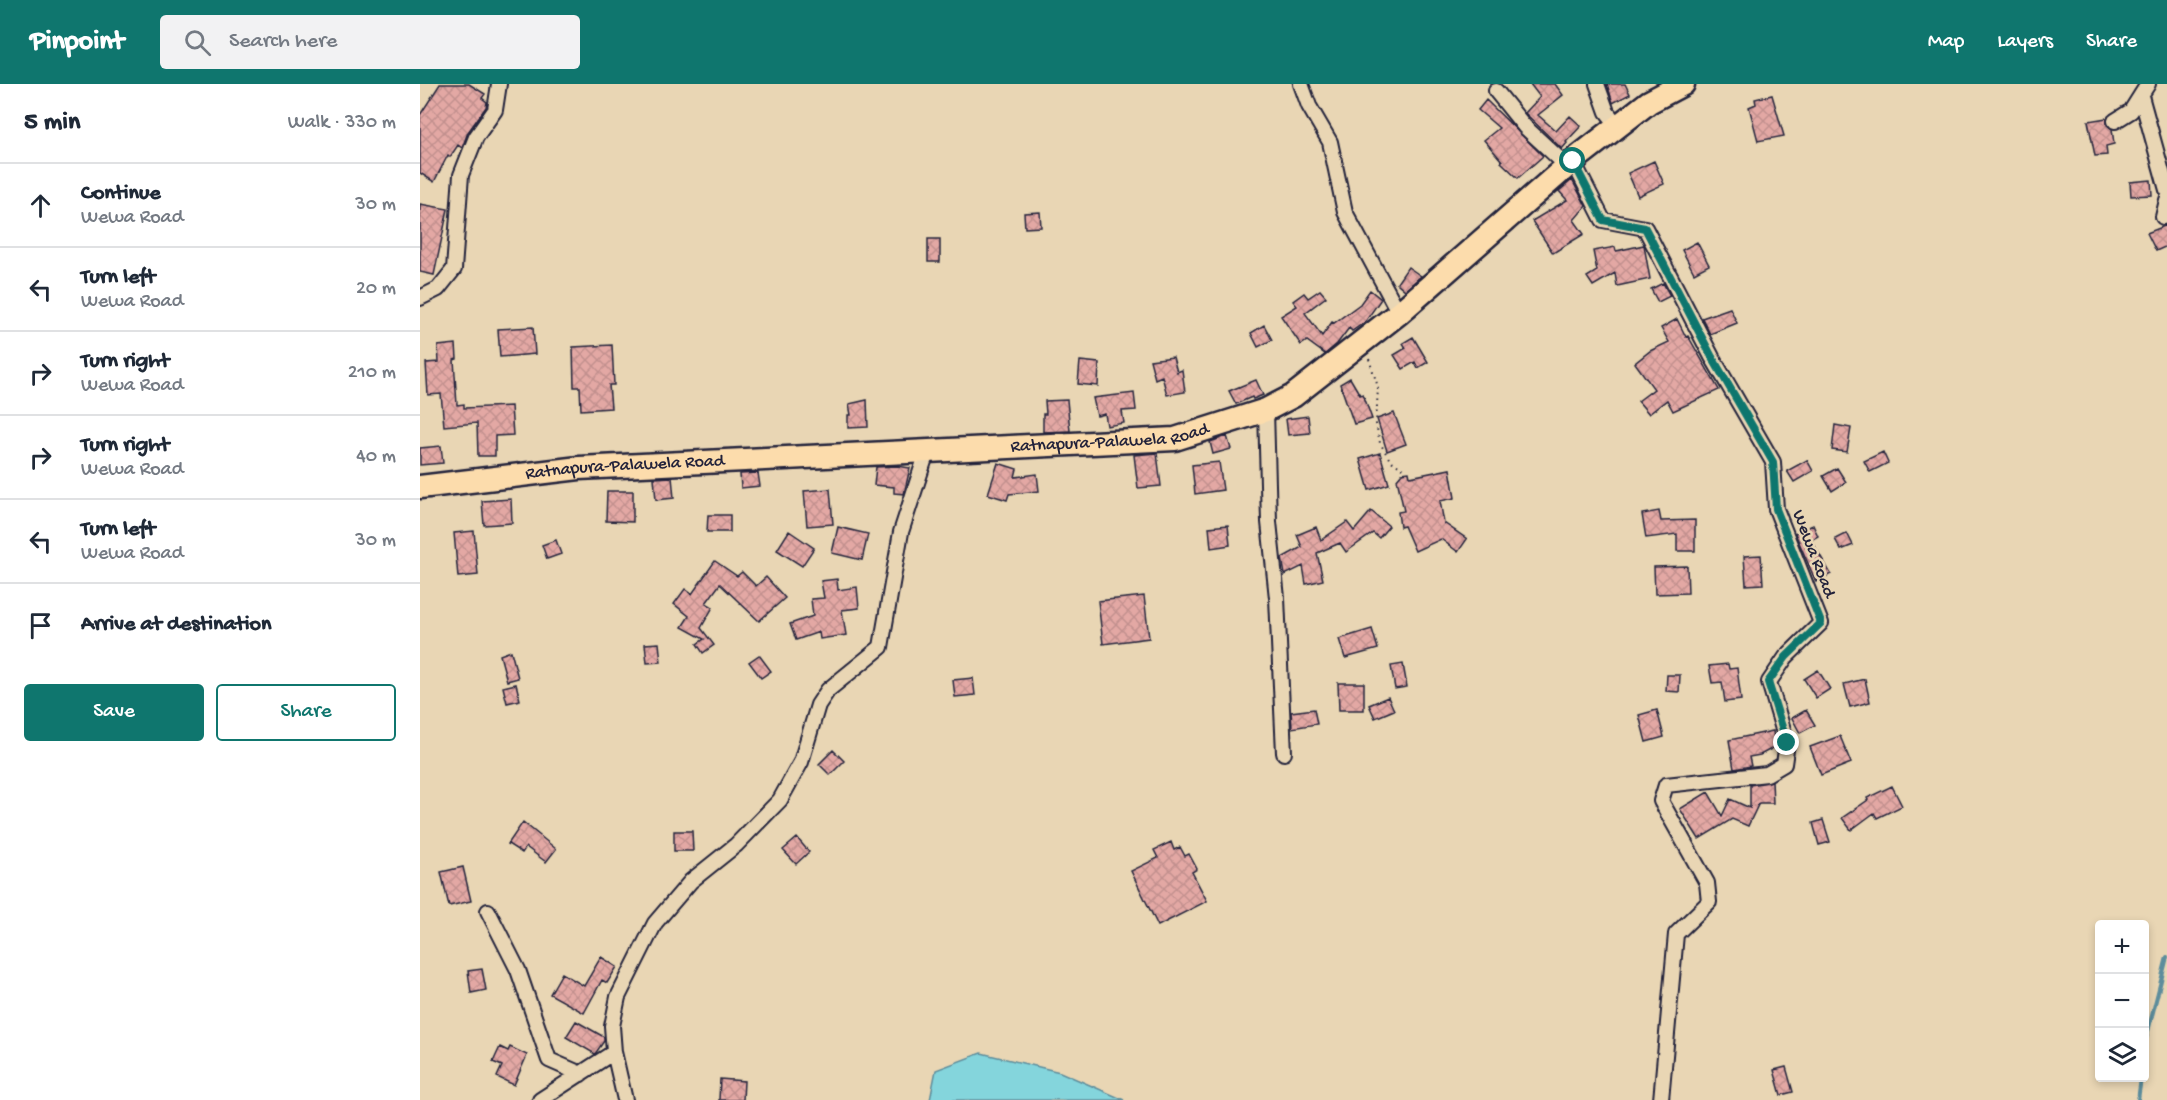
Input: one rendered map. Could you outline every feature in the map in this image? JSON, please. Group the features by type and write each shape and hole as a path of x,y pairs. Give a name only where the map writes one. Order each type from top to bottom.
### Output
{"main road":[{"name":"Ratnapura-Palawela Road","path":"420,487 579,468 1175,439 1266,410 1293,396 1363,343 1570,164 1649,102 1683,84"}],"street":[{"path":"420,298 438,289 454,269 461,175 476,137 495,110 499,84"},
{"path":"1301,84 1309,106 1330,142 1345,212 1399,313"},
{"path":"1597,84 1607,112 1618,126"},
{"path":"2115,121 2131,111 2144,90"},
{"path":"2144,90 2167,190"},
{"path":"1496,91 1525,127 1570,164"},
{"name":"Wewa Road","path":"1570,164 1603,220 1645,228 1712,357 1773,462 1776,509 1821,623 1786,657 1768,682 1787,743 1784,764 1767,774 1666,785 1661,801 1707,883 1708,902 1676,934 1661,1100"},
{"path":"2163,217 2167,200"},
{"path":"1266,410 1269,522 1277,598 1284,753"},
{"path":"625,1100 612,1026 618,997 655,923 691,880 736,844 780,800 801,762 818,705 828,690 881,647 901,532 927,452"},
{"path":"488,911 518,970 549,1060 581,1074"},
{"path":"540,1100 615,1052"}],"path":[{"path":"1363,343 1378,387 1376,424 1380,443 1390,460 1406,471"}],"water":[{"path":"981,1053 1060,1072 1124,1100 930,1100 936,1070"}],"building":[{"path":"440,84 469,84 485,94 482,98 487,102 486,107 468,132 462,148 458,145 450,157 448,155 434,182 420,173 420,115"},
{"path":"1530,84 1555,84 1563,95 1538,115 1556,131 1570,116 1581,126 1562,149 1525,113 1540,97"},
{"path":"1607,84 1625,84 1630,94 1613,103"},
{"path":"1772,95 1784,136 1758,141 1749,107 1756,104 1755,99"},
{"path":"1486,100 1543,156 1518,178 1501,162 1484,140 1499,128 1478,110"},
{"path":"2107,118 2107,125 2112,129 2114,144 2106,146 2107,155 2095,156 2088,121"},
{"path":"1654,161 1664,184 1638,196 1628,173"},
{"path":"1572,180 1586,206 1574,220 1584,234 1553,253 1532,221 1567,200 1559,191"},
{"path":"2151,180 2152,195 2131,196 2130,182"},
{"path":"420,204 448,209 434,275 420,272"},
{"path":"1040,212 1041,227 1025,228 1024,213"},
{"path":"2167,225 2167,246 2156,251 2147,233"},
{"path":"928,239 940,239 940,262 928,262"},
{"path":"1697,242 1709,265 1694,273 1682,250"},
{"path":"1644,245 1650,279 1617,286 1615,273 1593,286 1587,277 1597,271 1593,251 1615,247 1616,251"},
{"path":"1408,267 1421,276 1405,290 1397,283"},
{"path":"1663,283 1670,296 1658,302 1651,289"},
{"path":"1320,290 1326,297 1305,313 1322,336 1332,322 1334,323 1360,304 1370,290 1381,299 1365,322 1352,331 1349,328 1337,344 1325,354 1307,341 1301,345 1281,316 1297,306 1293,301 1304,293 1308,298"},
{"path":"1730,308 1737,323 1710,334 1702,318"},
{"path":"1677,319 1719,390 1673,411 1667,400 1649,414 1638,401 1654,389 1635,363 1650,351 1669,342 1661,328"},
{"path":"1264,325 1272,340 1258,347 1251,333"},
{"path":"533,327 535,354 500,357 498,329"},
{"path":"1413,337 1428,362 1418,368 1415,362 1403,369 1394,355 1406,348 1403,343"},
{"path":"456,344 457,359 454,360 457,405 464,404 464,408 511,406 513,435 495,436 495,456 478,456 477,423 444,426 441,394 428,395 426,363 439,362 438,346"},
{"path":"612,345 614,385 609,385 611,408 581,410 580,387 574,387 573,347"},
{"path":"1173,357 1177,372 1182,370 1185,392 1167,395 1162,376 1155,379 1150,360"},
{"path":"1080,361 1099,363 1098,386 1078,384"},
{"path":"1350,378 1360,395 1363,394 1372,419 1354,424 1340,384"},
{"path":"1256,380 1263,395 1236,404 1229,391"},
{"path":"1134,393 1136,410 1122,411 1124,423 1107,426 1105,414 1097,416 1093,398"},
{"path":"867,400 868,427 848,428 848,415 851,415 849,404"},
{"path":"1067,400 1070,431 1043,432 1043,414 1046,414 1045,401"},
{"path":"1394,413 1406,444 1387,451 1377,419"},
{"path":"1308,416 1310,433 1288,435 1286,419"},
{"path":"1835,425 1851,428 1847,452 1832,450"},
{"path":"1227,436 1231,449 1213,454 1210,442"},
{"path":"441,446 443,463 420,465 420,448"},
{"path":"1883,452 1888,463 1870,472 1864,461"},
{"path":"1157,453 1161,486 1138,488 1134,455"},
{"path":"1380,453 1389,484 1369,490 1360,459"},
{"path":"1807,460 1813,471 1794,482 1787,471"},
{"path":"1219,462 1223,490 1195,494 1192,465"},
{"path":"998,463 1017,469 1015,477 1037,474 1039,491 1009,494 1007,500 988,494"},
{"path":"876,467 910,468 904,494 894,493 894,487 874,485"},
{"path":"1837,468 1846,482 1832,491 1823,476"},
{"path":"1450,469 1455,498 1440,501 1444,523 1467,539 1458,552 1441,539 1415,551 1404,526 1400,527 1398,512 1404,511 1397,479 1402,473 1409,472 1410,477"},
{"path":"758,473 760,486 741,488 740,474"},
{"path":"672,477 674,498 656,500 654,478"},
{"path":"830,489 833,524 807,526 804,491"},
{"path":"607,491 633,491 633,522 606,521"},
{"path":"511,499 512,523 484,525 482,501"},
{"path":"1371,511 1389,526 1379,538 1373,533 1346,552 1340,543 1317,553 1323,580 1306,584 1303,566 1285,575 1282,558 1302,547 1297,535 1316,527 1321,540 1347,522 1354,531"},
{"path":"1659,511 1661,521 1695,520 1695,551 1677,551 1677,534 1646,538 1642,514"},
{"path":"708,515 730,515 730,532 707,532"},
{"path":"1228,525 1230,545 1211,548 1209,527"},
{"path":"1813,525 1818,536 1811,540 1831,574 1816,582 1795,533"},
{"path":"838,527 868,534 862,560 832,553"},
{"path":"474,531 478,575 458,577 454,533"},
{"path":"789,531 814,548 802,566 777,550"},
{"path":"1847,533 1853,545 1841,550 1835,539"},
{"path":"556,540 561,554 547,559 542,545"},
{"path":"1761,555 1763,584 1746,585 1744,556"},
{"path":"715,561 737,576 742,572 756,586 766,577 785,598 759,621 720,584 706,603 713,607 701,628 714,645 703,653 697,644 704,639 682,627 689,616 674,604 685,589 692,594"},
{"path":"1687,566 1688,593 1655,594 1654,567"},
{"path":"837,579 838,590 857,587 859,608 842,610 846,635 820,639 819,632 796,640 790,624 813,616 811,599 824,598 821,581"},
{"path":"1144,596 1149,638 1103,644 1098,601"},
{"path":"1372,629 1378,649 1345,658 1339,639"},
{"path":"659,643 661,662 647,663 645,644"},
{"path":"511,651 518,678 507,681 500,655"},
{"path":"759,655 771,671 761,678 749,662"},
{"path":"1403,664 1407,687 1395,689 1391,666"},
{"path":"1728,664 1729,669 1737,668 1741,700 1725,702 1722,682 1712,683 1709,666"},
{"path":"1818,670 1830,689 1816,698 1804,679"},
{"path":"1667,675 1680,675 1679,692 1666,691"},
{"path":"973,678 975,695 955,697 953,680"},
{"path":"1865,679 1870,702 1850,707 1844,684"},
{"path":"1338,683 1364,683 1364,710 1339,710"},
{"path":"516,684 520,700 507,703 503,687"},
{"path":"1388,697 1394,710 1375,718 1369,705"},
{"path":"1314,709 1317,724 1292,728 1291,712"},
{"path":"1657,710 1664,737 1646,742 1639,715"},
{"path":"1806,710 1815,725 1800,733 1792,718"},
{"path":"1773,731 1775,747 1760,755 1749,757 1751,766 1734,769 1729,740"},
{"path":"1840,736 1851,763 1821,775 1810,747"},
{"path":"833,750 844,761 830,775 819,764"},
{"path":"1772,781 1773,803 1759,803 1748,826 1732,819 1699,839 1680,809 1708,792 1722,816 1730,799 1750,808 1750,785"},
{"path":"1892,786 1902,806 1877,818 1874,813 1851,830 1842,818 1868,800 1867,798"},
{"path":"1823,820 1830,842 1819,845 1813,823"},
{"path":"523,822 556,849 546,862 526,847 522,853 508,844"},
{"path":"674,831 692,831 693,851 674,851"},
{"path":"797,838 809,852 796,864 783,850"},
{"path":"1171,842 1174,850 1180,847 1185,856 1189,854 1197,869 1192,872 1207,901 1158,926 1131,871 1158,858 1154,850"},
{"path":"463,867 471,901 449,906 441,872"},
{"path":"601,957 617,967 607,983 602,980 584,1013 550,994 562,973 584,986"},
{"path":"482,969 486,990 471,993 468,971"},
{"path":"576,1021 604,1037 604,1041 595,1054 566,1037"},
{"path":"500,1047 508,1051 510,1047 527,1055 514,1085 497,1077 502,1066 493,1062"},
{"path":"1786,1067 1793,1092 1781,1095 1774,1070"},
{"path":"720,1079 744,1081 743,1100 719,1100"}],"waterway":[{"path":"2149,1028 2167,957"},
{"path":"2138,1100 2140,1082"}],"route":[{"path":"1573,161 1603,220 1645,228 1712,357 1773,462 1776,509 1821,623 1786,657 1768,682 1787,743"}]}
